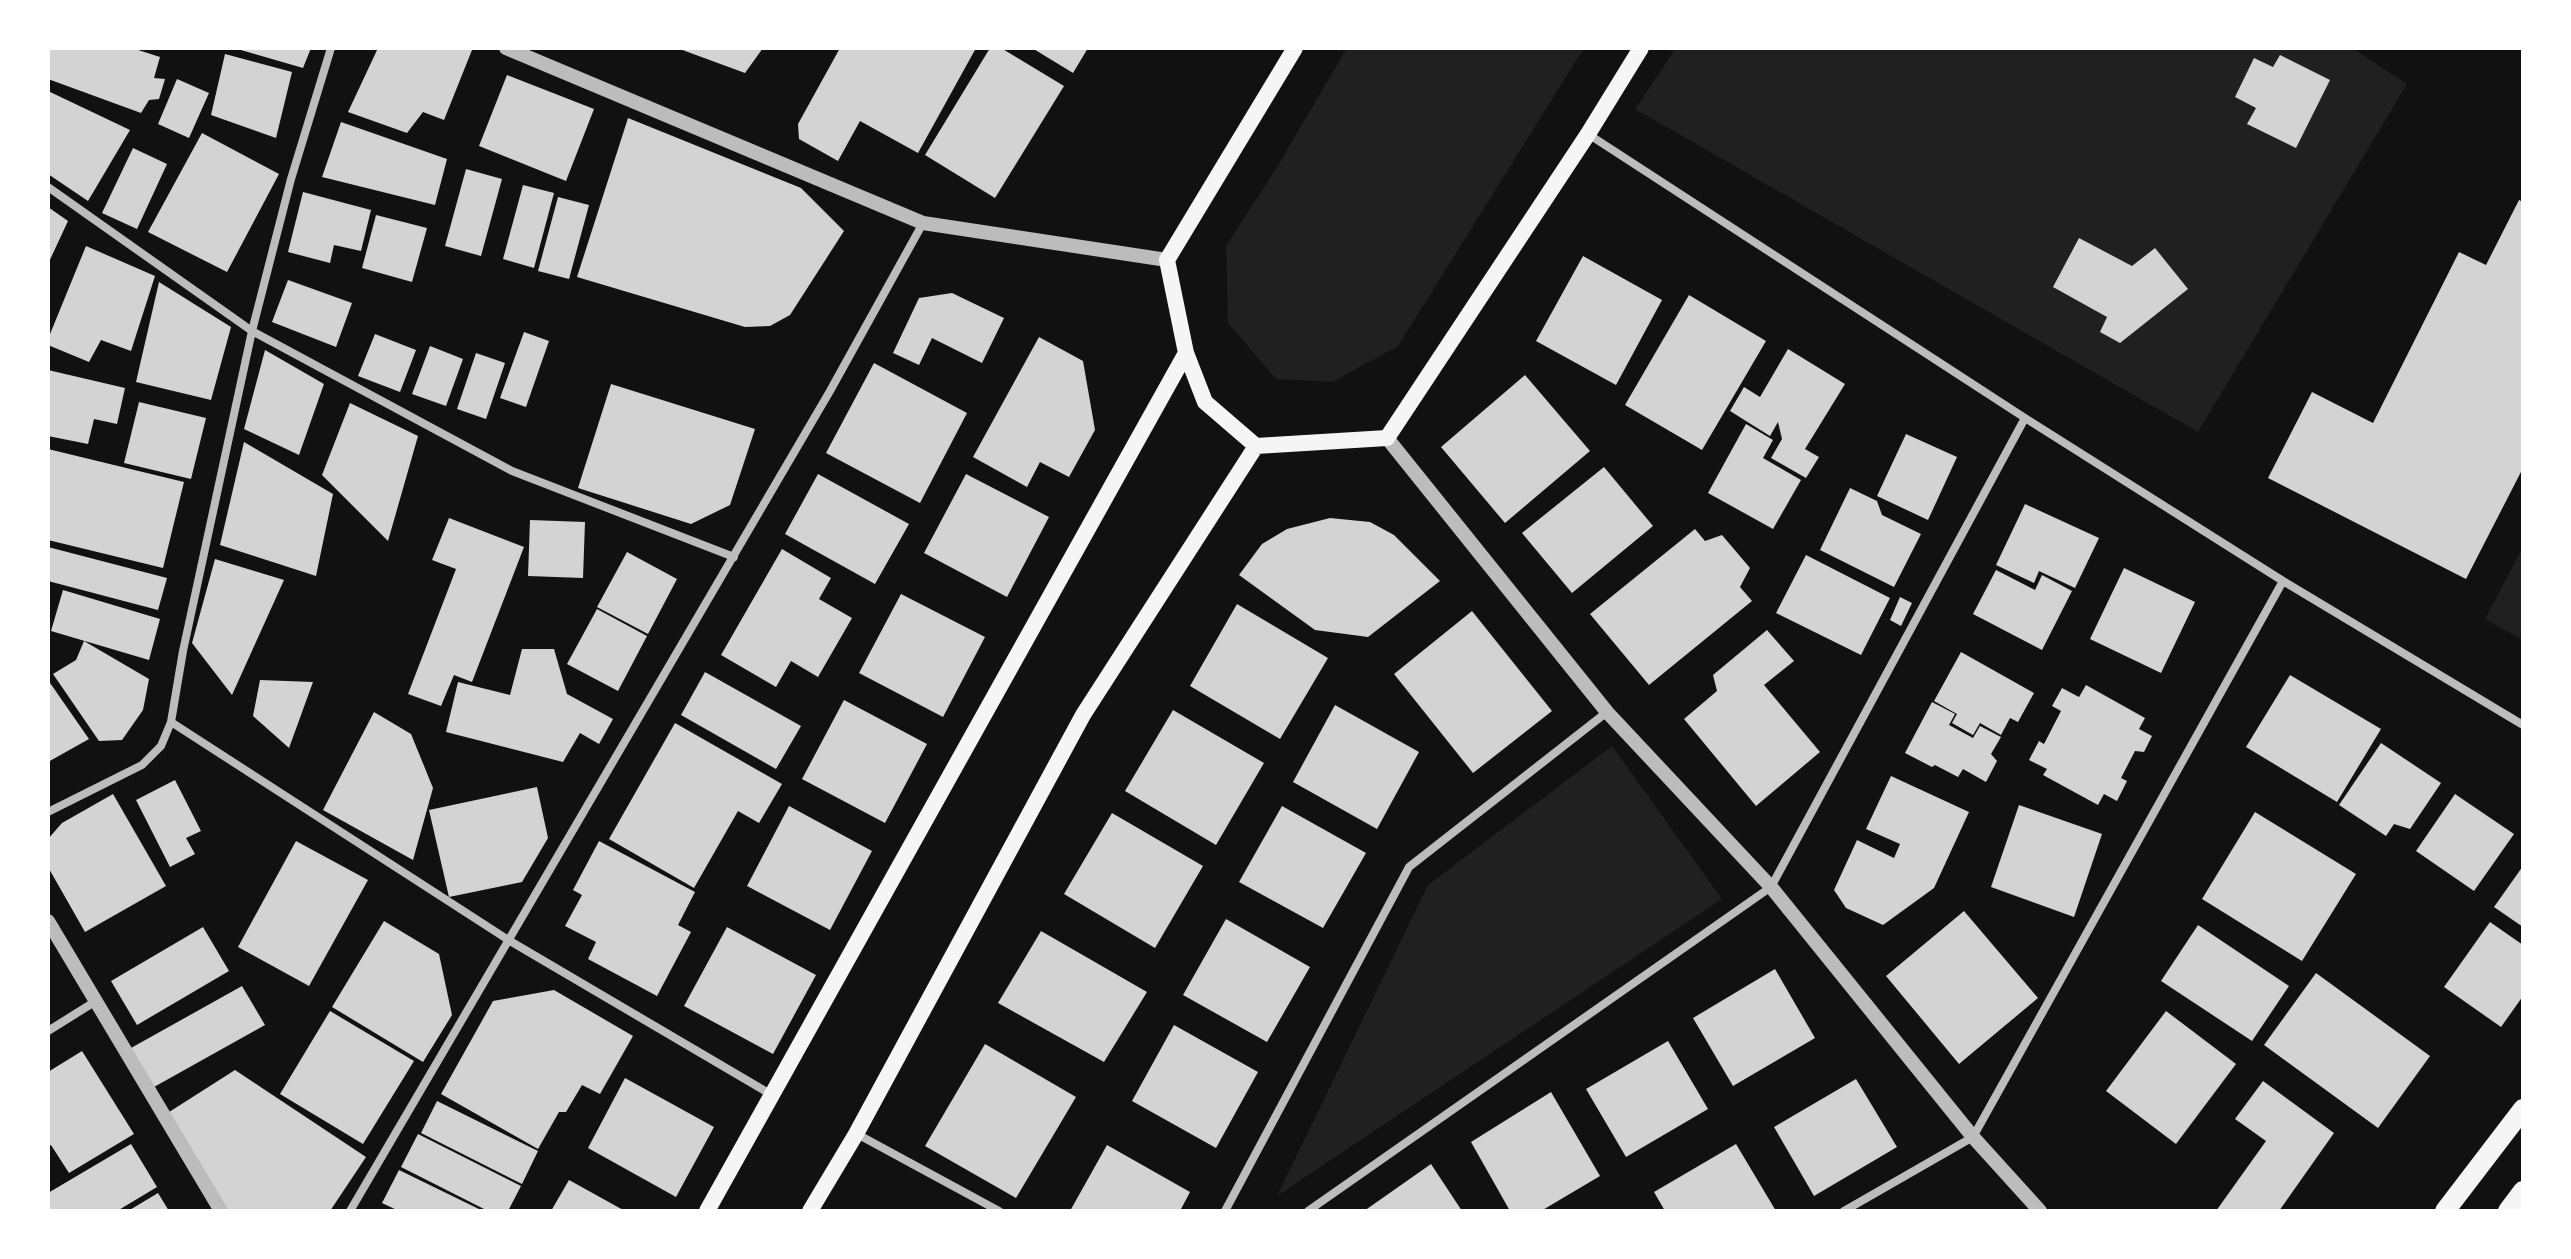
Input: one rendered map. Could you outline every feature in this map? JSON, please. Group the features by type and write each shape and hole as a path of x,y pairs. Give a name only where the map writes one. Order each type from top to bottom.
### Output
{"main road":[{"path":"1295,48 1167,260 1186,353 1205,402 1256,446 1387,438 1588,134 1641,48"},
{"path":"707,1211 1186,353"},
{"path":"810,1211 856,1134 1083,715 1256,446"},
{"path":"2445,1211 2523,1109"},
{"path":"2508,1211 2523,1191"}],"street":[{"path":"48,812 142,765 161,746 171,722 183,651 252,331 291,179 331,48"},
{"path":"506,48 923,223 1167,260"},
{"path":"1588,134 2025,418 2283,581 2523,725"},
{"path":"48,187 252,331 512,471 734,557"},
{"path":"350,1211 734,557 923,223"},
{"path":"1308,1211 1771,887 2025,418"},
{"path":"1387,438 1607,712 1771,887 1973,1137 2040,1211"},
{"path":"1844,1211 1973,1137 2283,581"},
{"path":"1225,1211 1409,867 1607,712"},
{"path":"171,722 510,941 773,1095"},
{"path":"48,921 221,1211"},
{"path":"48,1031 96,1001"},
{"path":"856,1134 999,1211"}],"shaded area":[{"path":"1347,48 1584,48 1398,346 1333,382 1276,379 1228,323 1226,246"},
{"path":"1676,48 2352,48 2407,84 2198,432 1635,109"},
{"path":"2523,547 2523,640 2485,619"},
{"path":"1612,746 1722,899 1277,1196 1428,885"}],"building":[{"path":"48,48 132,48 160,57 154,78 165,79 159,99 149,100 141,113 48,79"},
{"path":"234,48 311,48 303,68"},
{"path":"378,48 472,50 444,120 423,112 407,133 348,112"},
{"path":"677,48 763,48 745,73"},
{"path":"840,48 976,48 918,153 860,121 838,161 799,139 798,124"},
{"path":"990,48 1001,48 1064,86 995,198 925,155"},
{"path":"1032,48 1088,48 1073,73"},
{"path":"225,54 292,72 276,138 211,115"},
{"path":"2280,55 2330,80 2296,148 2247,124 2256,108 2235,97 2254,58 2273,67"},
{"path":"507,75 594,109 566,181 479,146"},
{"path":"177,79 209,93 189,138 158,124"},
{"path":"48,91 130,130 88,201 48,174"},
{"path":"628,118 801,188 844,231 790,315 770,326 745,327 577,277"},
{"path":"341,122 447,159 435,205 322,177"},
{"path":"202,133 279,174 227,272 148,232"},
{"path":"133,148 167,164 137,229 102,213"},
{"path":"466,169 502,179 481,256 445,246"},
{"path":"523,185 554,193 534,268 503,259"},
{"path":"303,192 371,210 361,251 334,245 330,263 288,252"},
{"path":"558,197 589,205 569,279 538,271"},
{"path":"2519,200 2523,202 2523,468 2466,579 2268,478 2312,392 2373,423 2459,252 2486,265"},
{"path":"48,207 68,221 48,264"},
{"path":"376,215 427,228 412,282 362,268"},
{"path":"2079,238 2132,266 2155,248 2188,289 2120,343 2100,332 2107,317 2053,287"},
{"path":"86,246 155,276 131,351 101,340 89,362 48,345"},
{"path":"1583,256 1662,300 1616,385 1536,341"},
{"path":"288,280 352,303 336,347 272,322"},
{"path":"159,282 231,327 211,400 136,382"},
{"path":"952,293 1004,318 982,363 932,338 919,365 893,353 919,298"},
{"path":"1689,295 1766,341 1702,450 1625,405"},
{"path":"524,332 549,341 526,407 500,398"},
{"path":"375,334 416,350 400,392 358,376"},
{"path":"1039,337 1083,361 1095,430 1069,477 1040,462 1027,487 973,457"},
{"path":"430,346 463,359 446,406 412,394"},
{"path":"1788,349 1845,384 1805,449 1819,457 1806,478 1771,458 1782,439 1778,422 1770,436 1730,411 1744,387 1760,397"},
{"path":"265,350 324,384 299,455 244,429"},
{"path":"476,353 505,363 486,419 457,409"},
{"path":"874,363 967,413 920,503 826,453"},
{"path":"48,370 125,388 117,424 94,419 88,444 48,436"},
{"path":"1525,375 1590,451 1505,523 1441,447"},
{"path":"611,384 755,429 730,505 691,524 578,488"},
{"path":"139,402 206,418 191,479 124,463"},
{"path":"350,403 418,436 388,541 322,475"},
{"path":"1746,424 1773,440 1763,458 1801,480 1773,529 1708,493"},
{"path":"1906,434 1957,457 1928,520 1877,496"},
{"path":"244,442 333,494 316,576 220,545"},
{"path":"48,449 184,482 163,568 48,540"},
{"path":"1604,467 1653,526 1572,593 1522,533"},
{"path":"818,474 909,524 875,584 785,534"},
{"path":"966,474 1049,517 1007,597 924,553"},
{"path":"1850,488 1877,501 1882,515 1921,534 1894,587 1820,550"},
{"path":"2025,504 2099,538 2075,588 2039,571 2034,583 1996,565"},
{"path":"449,518 524,547 472,682 454,675 441,706 408,694 456,569 432,560"},
{"path":"1330,518 1370,522 1394,535 1440,581 1368,637 1315,630 1239,575 1262,544 1287,529"},
{"path":"530,520 585,522 583,578 528,576"},
{"path":"1695,529 1705,541 1722,535 1750,568 1740,587 1752,601 1649,685 1590,614"},
{"path":"48,547 167,578 158,610 48,581"},
{"path":"782,549 831,578 819,599 852,618 818,677 791,661 776,687 721,655"},
{"path":"627,552 677,579 648,634 597,607"},
{"path":"1806,555 1890,598 1861,655 1776,613"},
{"path":"215,559 284,580 232,695 192,643"},
{"path":"2124,568 2195,602 2161,673 2090,639"},
{"path":"1996,570 2035,590 2042,575 2072,591 2042,650 1973,614"},
{"path":"63,590 160,619 149,660 51,631"},
{"path":"901,594 985,637 943,717 859,673"},
{"path":"1900,597 1912,603 1901,626 1890,620"},
{"path":"1237,604 1328,658 1280,739 1190,686"},
{"path":"597,609 647,636 618,691 567,664"},
{"path":"1472,611 1552,711 1473,773 1394,674"},
{"path":"1767,630 1794,661 1764,685 1820,752 1756,806 1684,719 1717,691 1713,675"},
{"path":"84,641 149,679 143,710 122,740 99,741 53,674 76,660"},
{"path":"522,649 554,649 567,694 613,719 599,744 580,733 563,762 446,732 458,682 510,695"},
{"path":"1961,652 2034,693 2018,722 2010,718 2001,735 1980,723 1973,735 1952,723 1957,714 1934,701"},
{"path":"705,672 801,726 776,769 681,715"},
{"path":"2290,675 2381,729 2337,802 2246,747"},
{"path":"48,680 89,739 48,762"},
{"path":"260,680 313,682 289,748 253,716"},
{"path":"2086,685 2145,718 2139,729 2152,736 2144,752 2135,751 2121,778 2127,781 2117,801 2104,794 2098,805 2043,775 2047,769 2029,760 2039,741 2044,744 2061,711 2052,706 2062,688 2079,697"},
{"path":"844,700 927,744 885,823 802,779"},
{"path":"1932,702 1955,714 1949,725 1973,738 1980,726 2001,737 1991,754 1997,761 1986,782 1963,769 1958,777 1905,753"},
{"path":"1335,705 1419,752 1377,829 1293,782"},
{"path":"1173,710 1264,763 1216,845 1125,791"},
{"path":"374,712 411,734 433,788 413,860 323,810"},
{"path":"675,723 782,784 759,823 738,811 694,888 609,839"},
{"path":"2381,743 2441,783 2410,829 2394,824 2386,836 2339,805"},
{"path":"1891,776 1969,812 1934,888 1883,925 1846,908 1834,890 1857,840 1894,858 1900,844 1866,829"},
{"path":"175,780 201,831 186,838 195,854 170,867 136,800"},
{"path":"537,787 548,838 522,882 449,897 429,810"},
{"path":"113,794 166,886 85,932 48,867 48,839 62,823"},
{"path":"2455,794 2514,834 2474,891 2416,851"},
{"path":"2019,805 2102,834 2074,917 1991,887"},
{"path":"789,806 872,851 830,930 747,886"},
{"path":"1282,806 1366,853 1323,928 1239,882"},
{"path":"2255,812 2356,874 2302,961 2202,899"},
{"path":"1112,813 1203,866 1155,948 1064,894"},
{"path":"296,841 368,880 309,986 238,947"},
{"path":"599,841 695,892 678,925 691,932 657,996 588,959 596,942 565,926 582,895 573,890"},
{"path":"2523,866 2523,927 2494,907"},
{"path":"1964,911 2038,998 1959,1064 1886,976"},
{"path":"1226,919 1310,967 1267,1042 1183,995"},
{"path":"384,921 439,954 452,1015 423,1062 332,1007"},
{"path":"2490,922 2523,945 2523,996 2501,1027 2444,987"},
{"path":"2198,925 2289,986 2252,1041 2161,981"},
{"path":"203,927 229,971 137,1025 111,981"},
{"path":"727,927 816,975 773,1054 684,1006"},
{"path":"1041,931 1147,992 1104,1062 998,1003"},
{"path":"1775,969 1815,1038 1733,1086 1693,1018"},
{"path":"2316,973 2430,1056 2378,1128 2264,1045"},
{"path":"242,986 265,1025 154,1087 131,1048"},
{"path":"554,990 633,1036 600,1094 582,1085 566,1112 559,1112 538,1149 441,1094 493,1001"},
{"path":"330,1011 414,1061 363,1144 280,1094"},
{"path":"2166,1011 2236,1064 2176,1144 2106,1091"},
{"path":"1174,1025 1258,1072 1216,1148 1132,1101"},
{"path":"1668,1041 1708,1109 1626,1157 1586,1089"},
{"path":"985,1044 1076,1097 1016,1198 925,1146"},
{"path":"82,1051 134,1134 69,1173 51,1145 48,1147 48,1072"},
{"path":"235,1070 366,1157 330,1211 228,1211 166,1114"},
{"path":"625,1078 714,1127 676,1197 588,1148"},
{"path":"1856,1079 1897,1147 1814,1196 1774,1127"},
{"path":"2263,1081 2334,1133 2279,1211 2216,1211 2266,1141 2235,1119"},
{"path":"1551,1092 1600,1176 1541,1211 1510,1211 1471,1142"},
{"path":"437,1101 538,1151 522,1184 421,1133"},
{"path":"418,1134 521,1186 508,1211 488,1211 401,1167"},
{"path":"131,1144 157,1187 117,1211 48,1211 48,1193"},
{"path":"1736,1144 1776,1211 1665,1211 1654,1192"},
{"path":"1107,1145 1190,1192 1180,1211 1070,1211"},
{"path":"1431,1164 1462,1211 1364,1211"},
{"path":"399,1170 483,1211 399,1211 382,1203"},
{"path":"569,1180 625,1211 551,1211"},
{"path":"158,1193 169,1211 128,1211"}]}
